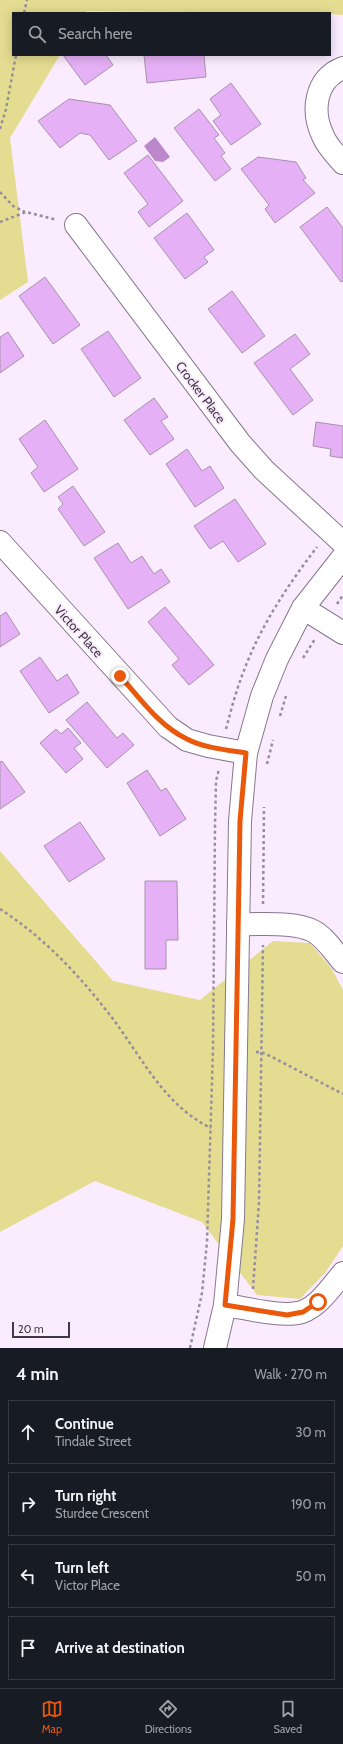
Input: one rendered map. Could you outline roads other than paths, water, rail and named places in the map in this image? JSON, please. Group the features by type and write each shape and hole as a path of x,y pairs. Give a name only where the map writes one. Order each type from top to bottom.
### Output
{"street":[{"path":"343,68 326,78 317,96 316,118 323,137 343,163"},
{"name":"Crocker Place","path":"76,225 240,443 264,470 343,543"},
{"name":"Victor Place","path":"0,542 168,727 187,740 208,746 246,753"},
{"path":"215,1348 225,1305 233,1219 240,821 246,753 262,696 277,659 304,608 343,557"},
{"path":"304,608 334,628"},
{"path":"238,924 293,925 312,930 324,940 343,962"},
{"path":"225,1305 287,1315 303,1312 318,1302 343,1274"}]}
